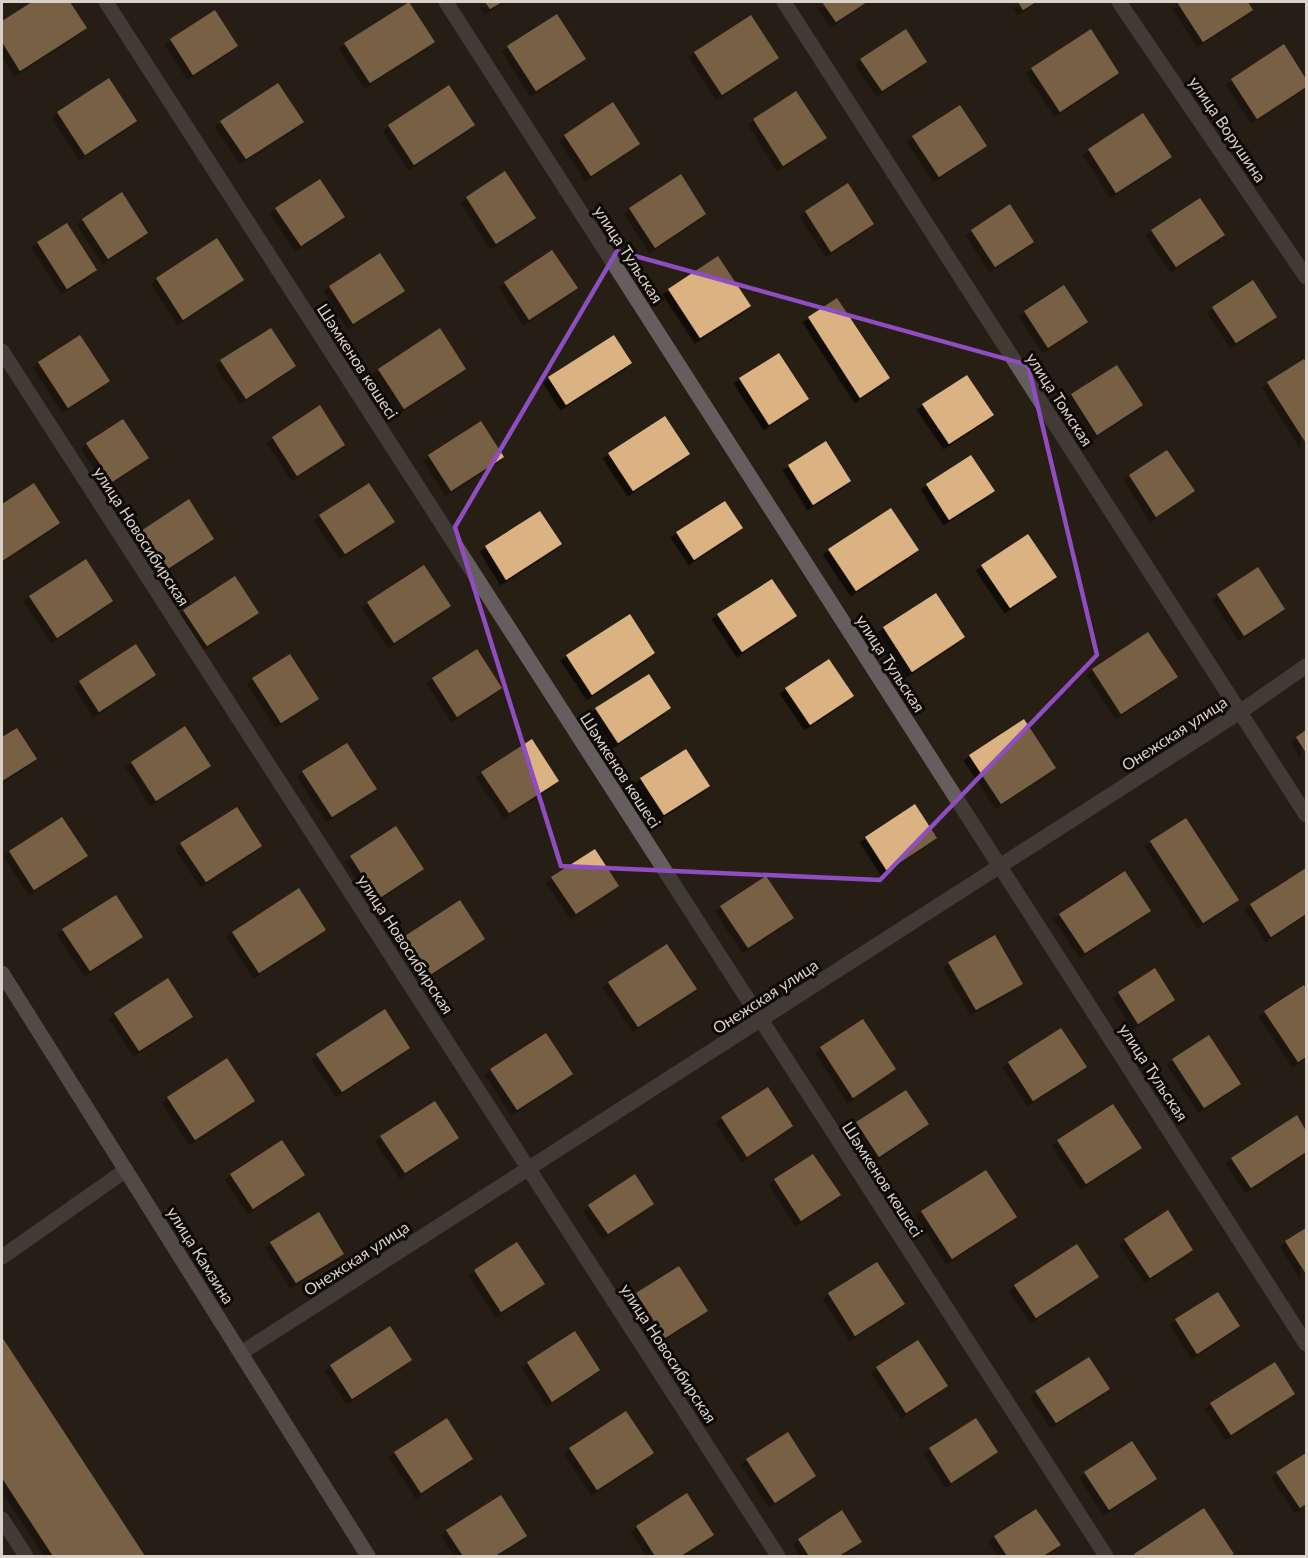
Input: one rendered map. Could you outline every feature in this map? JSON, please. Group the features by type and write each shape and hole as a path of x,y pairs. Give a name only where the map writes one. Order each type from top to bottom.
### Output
{"main road":[{"name":"улица Камзина","path":"2,973 368,1557"}],"street":[{"name":"Шәмкенов көшесі","path":"106,2 1106,1557"},
{"name":"улица Тульская","path":"446,2 1306,1344"},
{"name":"улица Томская","path":"784,2 1306,815"},
{"name":"улица Ворушина","path":"1119,2 1306,277"},
{"name":"улица Новосибирская","path":"2,351 778,1557"},
{"name":"Онежская улица","path":"242,1353 1240,712 1306,666"},
{"path":"2,1257 126,1170"},
{"path":"2,1519 26,1557"}],"highlighted area":[{"path":"617,251 1028,365 1097,655 880,880 561,866 455,527"}],"building":[{"path":"32,2 70,2 87,28 20,71 2,42 2,21"},
{"path":"409,2 435,42 370,83 344,43"},
{"path":"485,2 502,2 490,9"},
{"path":"822,2 867,2 836,22"},
{"path":"1018,2 1036,2 1023,10"},
{"path":"1177,2 1248,2 1253,10 1203,42"},
{"path":"215,10 238,46 193,75 170,39"},
{"path":"557,14 586,59 536,91 507,46"},
{"path":"751,15 779,58 722,95 694,52"},
{"path":"906,29 927,62 882,91 860,59"},
{"path":"1091,29 1119,73 1060,112 1031,68"},
{"path":"1284,44 1306,79 1306,87 1257,119 1231,79"},
{"path":"109,78 137,121 85,155 57,112"},
{"path":"278,83 304,122 246,159 220,121"},
{"path":"449,85 475,125 414,165 388,125"},
{"path":"796,91 827,138 783,166 753,119"},
{"path":"613,102 640,144 591,176 564,135"},
{"path":"960,105 987,146 939,177 912,136"},
{"path":"1143,113 1172,157 1116,193 1088,149"},
{"path":"505,171 536,218 496,244 466,197"},
{"path":"681,174 706,214 655,248 629,208"},
{"path":"320,179 345,217 301,246 275,208"},
{"path":"848,183 874,224 831,252 805,211"},
{"path":"122,192 148,233 108,259 82,219"},
{"path":"1200,198 1225,235 1176,267 1151,230"},
{"path":"1010,204 1034,242 995,267 971,230"},
{"path":"67,223 97,270 67,289 37,242"},
{"path":"217,238 244,280 183,320 156,278"},
{"path":"552,250 578,288 529,320 504,282"},
{"path":"380,253 405,291 353,324 329,286"},
{"path":"718,256 751,306 700,338 668,289"},
{"path":"1253,280 1277,317 1236,343 1212,307"},
{"path":"1064,285 1088,322 1048,348 1024,311"},
{"path":"837,298 890,378 860,398 808,317"},
{"path":"271,328 296,366 246,399 220,360"},
{"path":"440,328 466,369 404,409 378,369"},
{"path":"80,335 110,381 68,408 38,362"},
{"path":"614,335 632,363 566,405 548,377"},
{"path":"779,353 809,399 769,425 739,378"},
{"path":"1304,359 1306,362 1306,443 1267,382"},
{"path":"1117,365 1143,405 1097,435 1071,394"},
{"path":"967,375 994,415 949,444 922,404"},
{"path":"320,405 345,445 297,476 272,437"},
{"path":"665,416 690,454 633,491 608,453"},
{"path":"123,419 149,458 112,482 86,443"},
{"path":"481,421 504,457 451,491 428,455"},
{"path":"826,441 851,481 813,505 788,465"},
{"path":"1167,450 1195,491 1156,517 1129,475"},
{"path":"971,455 995,491 949,520 926,484"},
{"path":"34,483 60,523 2,561 2,504"},
{"path":"369,483 395,522 345,554 319,515"},
{"path":"189,499 214,539 166,570 141,531"},
{"path":"725,501 743,528 694,560 676,532"},
{"path":"891,508 919,550 856,591 828,549"},
{"path":"540,511 562,544 506,580 485,546"},
{"path":"1028,534 1057,577 1010,608 981,565"},
{"path":"86,559 113,601 57,638 29,596"},
{"path":"424,565 451,606 394,643 367,602"},
{"path":"1258,567 1285,609 1244,636 1217,594"},
{"path":"235,576 259,613 207,646 183,610"},
{"path":"772,579 797,616 742,652 717,614"},
{"path":"936,593 965,637 912,672 883,627"},
{"path":"630,614 655,653 592,695 566,655"},
{"path":"1148,632 1178,677 1121,714 1092,669"},
{"path":"136,644 156,675 99,712 79,681"},
{"path":"477,649 502,688 457,717 432,678"},
{"path":"290,654 319,699 281,723 252,678"},
{"path":"829,659 854,696 810,725 785,688"},
{"path":"649,674 671,708 618,743 595,708"},
{"path":"1024,719 1056,768 1001,804 969,755"},
{"path":"185,726 211,766 156,801 131,762"},
{"path":"17,728 37,759 2,781 2,737"},
{"path":"1306,730 1306,753 1296,737"},
{"path":"532,739 559,781 509,813 481,772"},
{"path":"347,743 377,789 332,817 302,771"},
{"path":"686,749 710,786 664,815 640,778"},
{"path":"915,804 937,838 887,871 865,837"},
{"path":"237,807 262,846 206,882 180,843"},
{"path":"62,817 88,856 34,890 9,851"},
{"path":"1186,818 1239,900 1203,923 1150,841"},
{"path":"396,826 424,869 378,899 350,856"},
{"path":"595,849 619,886 576,914 551,877"},
{"path":"1306,868 1306,914 1271,937 1250,904"},
{"path":"1125,871 1151,911 1085,953 1059,914"},
{"path":"766,876 794,918 748,948 720,906"},
{"path":"299,888 326,930 259,973 232,932"},
{"path":"116,895 143,937 90,971 62,929"},
{"path":"460,900 485,939 430,975 405,936"},
{"path":"995,935 1023,984 976,1010 948,962"},
{"path":"667,944 697,989 638,1027 608,982"},
{"path":"1155,968 1175,1000 1138,1024 1118,992"},
{"path":"168,978 193,1017 139,1051 114,1013"},
{"path":"1304,985 1306,989 1306,1057 1298,1062 1264,1011"},
{"path":"385,1009 410,1048 342,1092 316,1054"},
{"path":"863,1019 896,1069 853,1098 820,1047"},
{"path":"1061,1028 1087,1067 1033,1101 1008,1062"},
{"path":"546,1033 573,1074 517,1110 490,1069"},
{"path":"1209,1035 1241,1084 1204,1108 1172,1059"},
{"path":"227,1058 255,1101 195,1140 167,1097"},
{"path":"768,1087 793,1126 747,1157 721,1117"},
{"path":"906,1090 929,1124 879,1157 856,1122"},
{"path":"435,1101 459,1138 405,1173 380,1136"},
{"path":"1113,1104 1142,1148 1086,1184 1057,1140"},
{"path":"1297,1115 1306,1131 1306,1152 1251,1188 1231,1158"},
{"path":"282,1140 305,1175 253,1209 230,1174"},
{"path":"813,1154 841,1195 801,1221 774,1179"},
{"path":"986,1170 1017,1217 952,1259 921,1211"},
{"path":"635,1174 654,1204 608,1234 588,1205"},
{"path":"1168,1210 1193,1250 1150,1278 1124,1239"},
{"path":"319,1212 344,1254 296,1283 270,1242"},
{"path":"1306,1228 1306,1274 1285,1241"},
{"path":"517,1242 545,1284 501,1312 474,1270"},
{"path":"1077,1244 1099,1277 1036,1318 1014,1285"},
{"path":"877,1262 905,1304 855,1336 828,1293"},
{"path":"679,1266 708,1311 665,1338 636,1293"},
{"path":"1218,1292 1240,1326 1197,1354 1175,1319"},
{"path":"390,1326 412,1360 352,1399 330,1365"},
{"path":"575,1331 600,1370 552,1402 527,1362"},
{"path":"2,1337 145,1556 53,1556 2,1478"},
{"path":"918,1340 948,1386 906,1413 876,1367"},
{"path":"1089,1357 1110,1389 1056,1423 1035,1391"},
{"path":"1275,1362 1295,1394 1231,1435 1210,1403"},
{"path":"626,1411 654,1453 597,1490 569,1448"},
{"path":"447,1418 473,1459 421,1493 394,1452"},
{"path":"976,1418 998,1452 951,1483 929,1448"},
{"path":"788,1432 816,1476 775,1503 746,1459"},
{"path":"1132,1441 1157,1479 1109,1510 1084,1472"},
{"path":"1306,1453 1306,1504 1300,1508 1276,1472"},
{"path":"687,1493 714,1535 681,1556 655,1556 636,1526"},
{"path":"501,1495 527,1536 495,1556 463,1556 446,1530"},
{"path":"1204,1508 1234,1554 1230,1556 1136,1556 1134,1554"},
{"path":"1036,1509 1061,1545 1043,1556 1007,1556 994,1536"},
{"path":"842,1510 862,1542 839,1556 809,1556 798,1539"}]}
